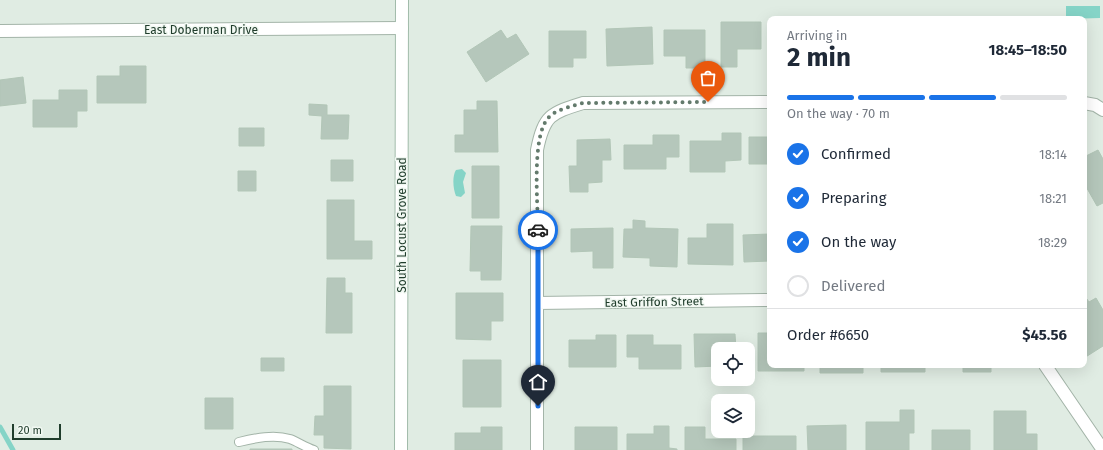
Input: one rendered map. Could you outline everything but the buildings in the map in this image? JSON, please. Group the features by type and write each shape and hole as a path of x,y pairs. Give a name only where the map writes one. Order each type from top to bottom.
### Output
{"street":[{"name":"South Locust Grove Road","path":"401,450 402,0"},
{"name":"East Doberman Drive","path":"0,31 402,28"},
{"path":"538,450 538,150 541,131 549,117 565,108 583,103 767,102"},
{"path":"1087,104 1103,110"},
{"name":"East Griffon Street","path":"538,303 767,300"},
{"path":"1047,368 1103,450"}],"lane":[{"path":"239,442 261,437 290,439 314,450"}],"water":[{"path":"1066,6 1100,6 1100,18 1087,18 1087,16 1066,16"},
{"path":"462,169 466,173 463,182 465,193 461,197 456,196 453,179 456,170"}],"waterway":[{"path":"0,427 13,450"}],"way so far":[{"path":"538,230 538,150 541,131 549,117 565,108 583,103 708,102"}],"route":[{"path":"538,230 538,406"}]}
